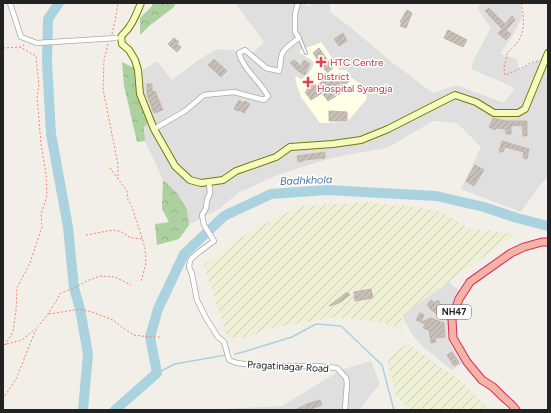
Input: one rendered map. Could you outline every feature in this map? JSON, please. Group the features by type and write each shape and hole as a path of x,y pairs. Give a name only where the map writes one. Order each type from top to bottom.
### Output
{"highway":[{"name":"NH47","path":"516,410 493,387 482,380 467,362 454,338 452,319 459,299 470,282 511,253 524,247 542,242 548,242"}],"main road":[{"path":"141,3 136,16 127,30 118,37 135,60 138,70 140,94 154,129 175,166 190,180 201,183 224,180 236,171 276,157 290,147 333,144 361,140 388,129 455,95 476,102 494,113 518,113 525,109 547,55"}],"street":[{"path":"10,3 20,37 37,43 118,37"},
{"path":"154,129 185,111 204,95 234,92 264,100 268,96 264,88 241,60 239,53 245,50 266,68 278,71 281,66 282,54 288,46 299,38 295,32 295,14 298,3"},
{"name":"Pragatinagar Road","path":"209,182 210,193 206,208 202,215 204,224 214,241 190,261 189,267 192,274 197,300 218,337 224,342 229,360 237,363 260,366 317,366 337,368 346,378 345,410"}],"lane":[{"path":"299,38 306,53"}],"path":[{"path":"111,34 118,3"},
{"path":"521,3 523,23 522,31 519,40 507,53 504,70 505,75 528,64 540,61 547,55"},
{"path":"3,48 20,47 31,40"},
{"path":"110,41 104,60 103,89 118,165 118,179"},
{"path":"4,345 13,332 17,288 33,256 42,228 41,214 47,196 37,96 39,86 36,56 20,47"},
{"path":"110,168 127,191 128,200 132,207 143,239 146,263 141,282"},
{"path":"86,235 113,230 122,232 129,237 143,239"},
{"path":"3,399 17,377 36,330 61,293 100,276 115,277 131,285"},
{"path":"48,314 80,309 113,320 134,335 162,337"},
{"path":"4,345 22,340 36,330"}],"shaded area":[{"path":"235,3 304,3 310,7 311,3 330,3 330,12 389,60 433,93 456,85 504,103 515,88 471,69 474,59 491,28 477,8 483,3 520,3 522,17 513,35 500,54 517,59 519,70 545,57 548,58 548,177 541,184 521,212 461,189 481,147 457,123 433,121 387,148 331,158 280,174 238,193 219,209 189,225 187,209 177,193 163,180 145,141 140,72 157,61 172,80 198,60 217,49 254,52 264,42"},
{"name":"District Hospital Syangja","path":"321,42 339,70 346,70 349,76 368,89 366,100 347,122 320,123 301,97 295,79 297,76 301,80 310,72 314,63 299,52 302,49","holes":["319,48 333,68 327,73 313,53","332,74 343,91 334,98 328,89 311,100 306,93 308,91 307,88 314,84 316,86"]},
{"path":"370,202 438,210 470,229 516,234 402,315 401,330 381,322 335,317 270,328 246,338 227,337 204,265 252,230 300,206"},
{"path":"449,282 461,292 448,321 449,342 462,364 452,370 423,347 411,333 402,315"},
{"path":"408,343 459,379 491,410 409,410 395,394 387,359"},
{"path":"371,361 380,384 359,410 202,410 282,406 341,370"}],"green space":[{"path":"152,3 176,3 173,8 149,26 140,35 140,18 152,6"},
{"path":"122,62 140,72 143,100 150,121 144,127 145,141 137,142 124,86"},
{"path":"163,180 177,193 187,209 189,225 179,239 157,245 155,224 169,222 162,209"}],"building":[{"path":"489,8 505,24 512,16 515,20 506,30 511,34 506,40 498,33 502,29 485,11"},
{"path":"407,10 412,13 406,28 400,26 402,23 400,22"},
{"path":"448,30 467,40 463,47 444,38"},
{"path":"343,33 347,41 339,46 334,39"},
{"path":"174,38 179,42 177,44 181,47 177,52 168,44"},
{"path":"319,48 333,68 327,73 313,53"},
{"path":"214,59 227,71 221,77 208,65"},
{"path":"294,60 301,66 304,60 310,64 305,75 298,71 290,63"},
{"path":"331,75 335,77 338,82 347,76 350,81 341,87 344,91 328,101 322,93 311,100 305,92 308,91 306,89 314,83 316,86"},
{"path":"147,84 152,84 152,92 155,91 163,110 154,113 147,95"},
{"path":"239,100 243,103 245,101 250,104 244,113 234,109"},
{"path":"329,111 347,112 347,121 329,121"},
{"path":"493,118 506,121 527,121 527,136 523,136 522,125 511,126 511,134 506,134 506,129 496,128 495,130 489,127"},
{"path":"502,141 529,149 527,159 523,158 524,152 505,147 503,152 499,152"},
{"path":"325,152 325,158 298,162 297,156"},
{"path":"475,165 484,170 474,186 466,181"},
{"path":"371,289 373,298 355,301 354,292"},
{"path":"347,292 350,295 339,303 329,306"},
{"path":"431,300 435,303 437,300 440,302 439,304 449,307 444,319 427,305"},
{"path":"420,313 424,315 421,322 431,318 444,323 445,337 435,338 436,342 431,343 429,330 423,328 425,324 416,320"},
{"path":"452,352 459,363 454,366 447,355"},
{"path":"320,400 322,405 309,410 295,410 307,404"}],"waterway":[{"path":"59,3 48,19 47,62 51,134 68,227 74,288 80,309 88,354 83,410"},
{"name":"Badhkhola","path":"115,410 157,373 150,337 158,309 184,254 224,216 271,194 327,190 436,196 484,207 548,226"},
{"path":"235,354 292,337 316,324 341,326 382,365 394,410"},
{"path":"157,373 175,364 226,355"}],"place":[{"name":"HTC Centre","path":"321,62"},
{"name":"District Hospital Syangja","path":"308,82"}]}
